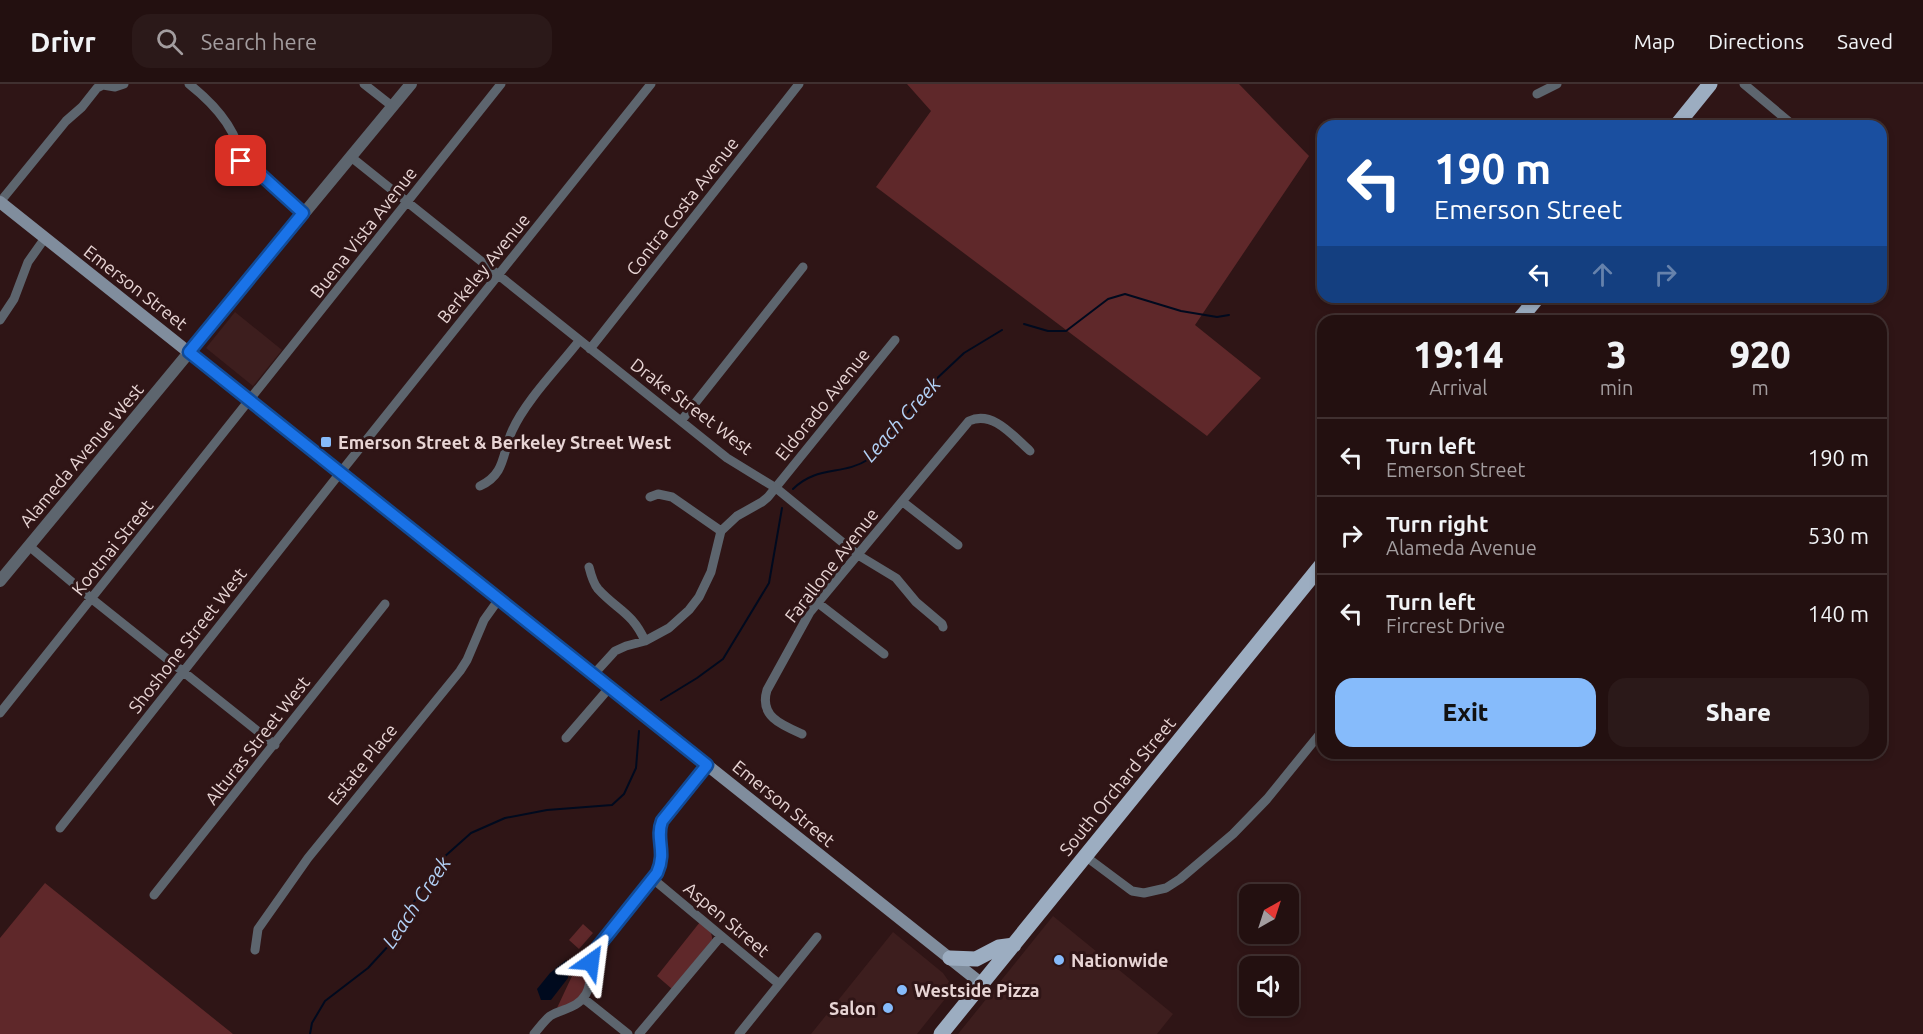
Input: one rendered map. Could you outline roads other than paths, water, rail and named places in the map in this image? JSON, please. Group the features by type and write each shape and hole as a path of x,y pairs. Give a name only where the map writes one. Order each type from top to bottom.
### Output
{"main road":[{"path":"1681,120 1710,84"},
{"name":"Emerson Street","path":"0,202 982,984"},
{"path":"1523,315 1533,303"},
{"name":"South Orchard Street","path":"941,1034 1317,570"},
{"path":"950,958 976,959 999,947 1014,945"}],"street":[{"path":"0,202 66,121 82,107 97,88 103,84 115,87 123,84"},
{"path":"189,84 219,110 237,141 241,161 259,173 303,213"},
{"path":"364,84 392,106"},
{"name":"Alameda Avenue West","path":"0,581 411,84"},
{"name":"Buena Vista Avenue","path":"250,401 501,84"},
{"name":"Berkeley Avenue","path":"340,472 651,84"},
{"name":"Contra Costa Avenue","path":"590,348 800,84"},
{"path":"1537,94 1557,84"},
{"path":"1744,84 1787,120"},
{"path":"351,157 579,341 519,418 499,470 488,482 480,486"},
{"path":"0,320 14,299 28,262 45,238"},
{"path":"681,421 803,267"},
{"name":"Eldorado Avenue","path":"721,531 737,516 762,502 776,488 895,340"},
{"name":"Drake Street West","path":"579,341 727,458 776,488 858,555 896,578 906,592 943,627"},
{"name":"Kootnai Street","path":"0,713 250,401"},
{"name":"Farallone Avenue","path":"802,734 786,727 769,713 765,697 810,612 965,424 975,418 994,420 1030,451"},
{"name":"Shoshone Street West","path":"60,828 340,472"},
{"path":"594,674 615,651 645,641 669,628 689,610 699,597 711,572 721,531 672,497 658,494 650,496"},
{"name":"Farallone Avenue","path":"903,502 958,545"},
{"path":"29,546 275,745"},
{"path":"589,567 598,589 633,619 645,641"},
{"name":"Estate Place","path":"255,950 258,929 321,840 460,671 484,620 499,599"},
{"path":"819,603 884,654"},
{"name":"Alturas Street West","path":"154,895 385,604"},
{"path":"566,738 610,687"},
{"path":"1085,856 1132,891 1144,893 1166,888 1233,834 1267,799 1317,737"},
{"path":"534,1034 551,1015 574,1006 584,998 591,982 593,953 653,879 661,865 662,821 707,765"},
{"name":"Aspen Street","path":"653,879 779,984"},
{"path":"639,1034 721,936"},
{"path":"739,1034 818,937"},
{"path":"584,998 628,1034"}],"water":[{"path":"566,960 568,978 551,1000 541,1000 537,989 550,973"}],"waterway":[{"name":"Leach Creek","path":"1024,324 1048,331 1066,331 1108,299 1125,294 1181,311 1217,317 1229,315"},
{"name":"Leach Creek","path":"793,489 821,473 850,467 869,459 932,383 964,353 1002,330"},
{"name":"Leach Creek","path":"661,700 723,659 769,583 782,508"},
{"name":"Leach Creek","path":"310,1034 312,1023 325,1001 368,968 391,943 419,893 443,858 471,833 505,818 547,810 612,805 624,794 636,768 639,731"}],"place":[{"name":"Emerson Street & Berkeley Street West","path":"326,442"},
{"name":"Nationwide","path":"1059,960"},
{"name":"Westside Pizza","path":"902,990"},
{"name":"Salon","path":"888,1008"}]}
